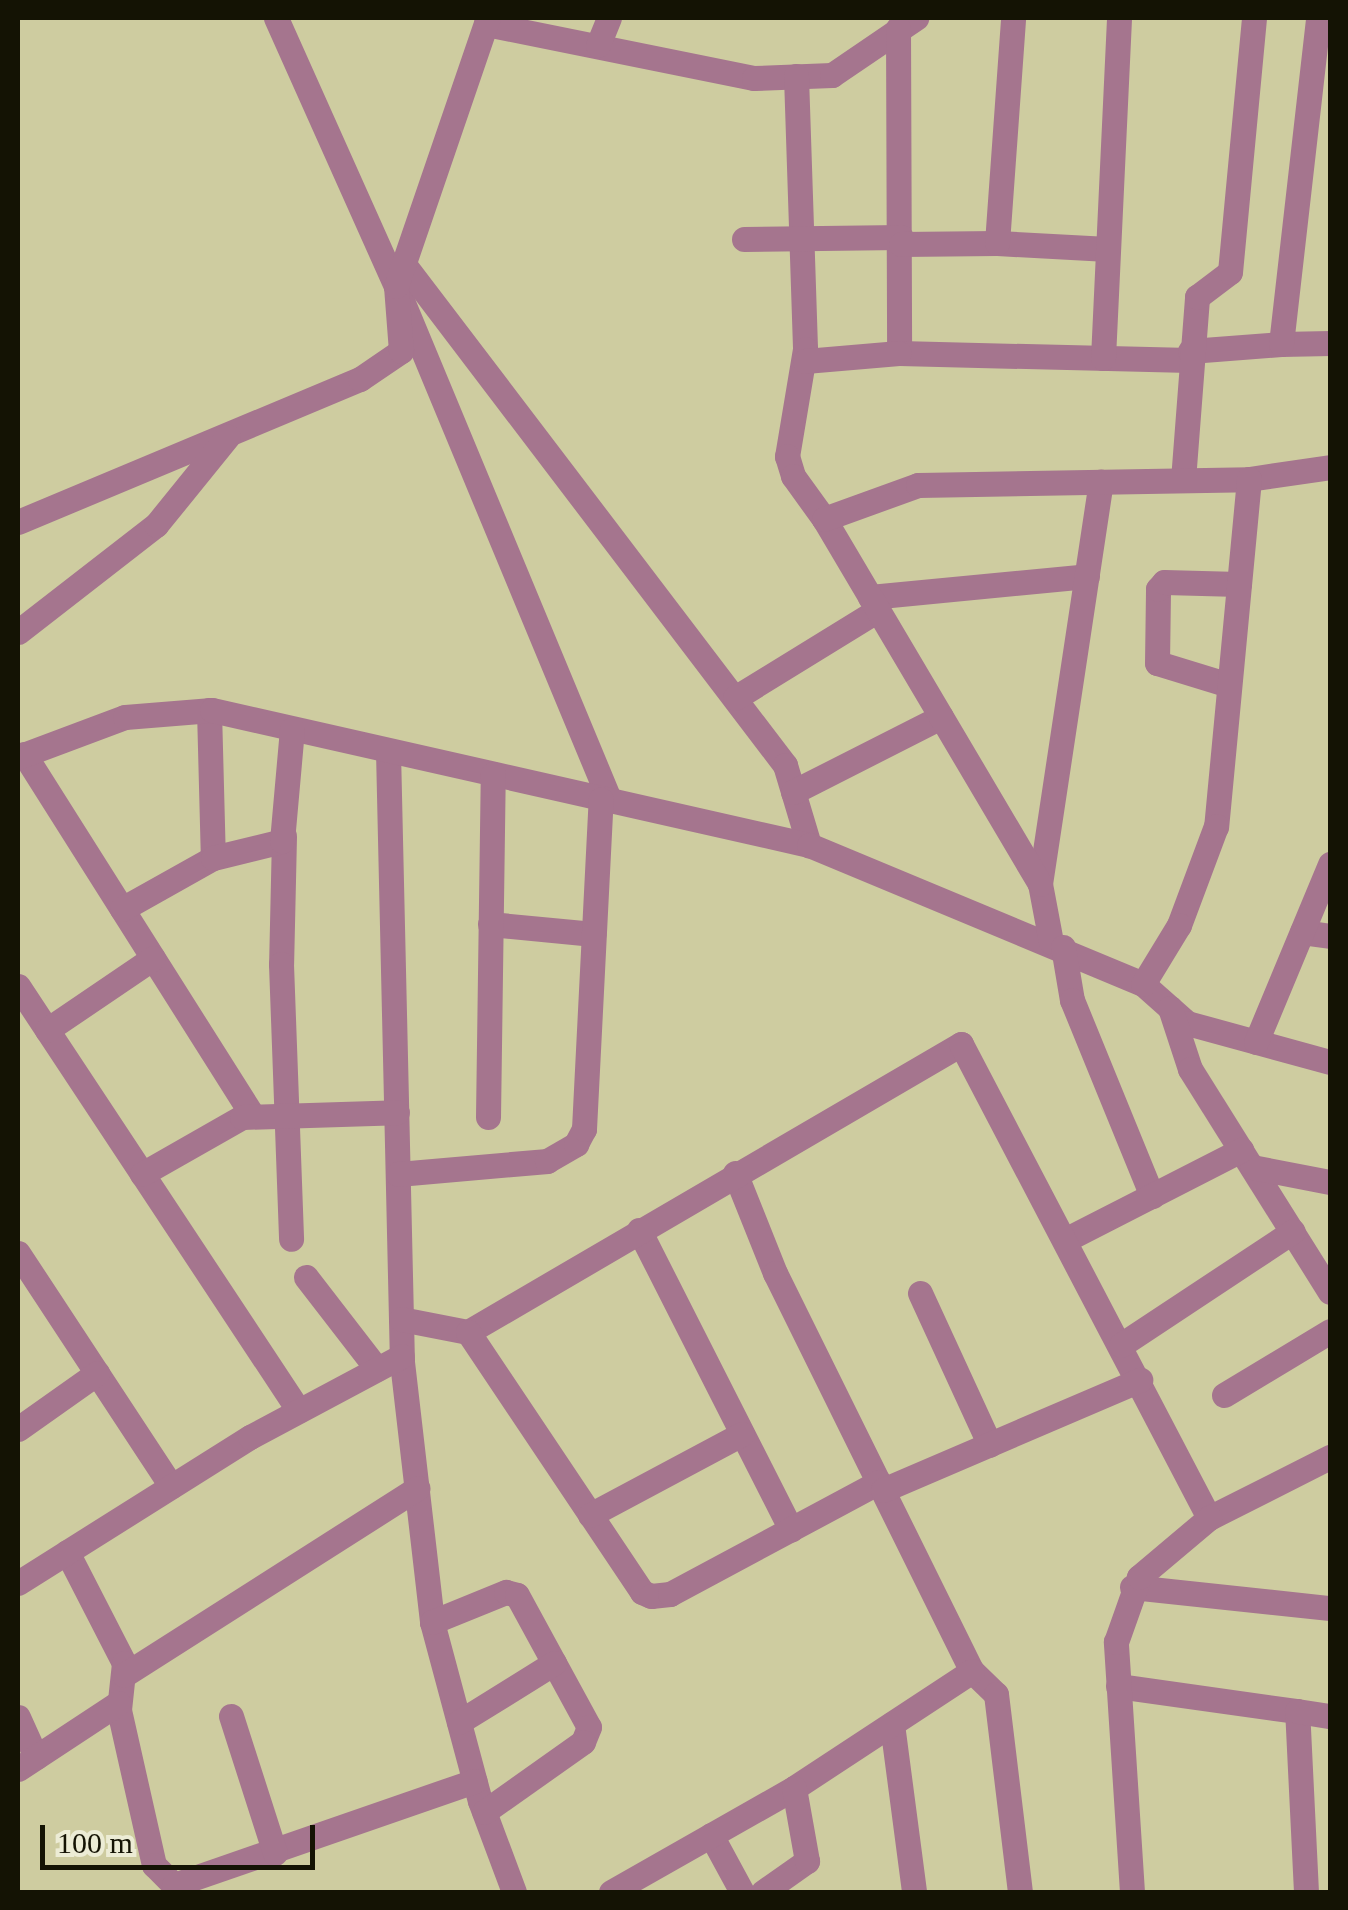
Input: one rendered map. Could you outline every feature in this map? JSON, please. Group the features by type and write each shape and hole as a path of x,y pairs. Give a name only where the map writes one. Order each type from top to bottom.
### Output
{"street":[{"path":"276,18 401,276 605,800 584,1130 576,1144 547,1161 398,1174"},
{"path":"598,45 608,18"},
{"path":"996,243 1013,18"},
{"path":"1102,358 1119,18"},
{"path":"1182,480 1197,297 1230,272 1254,18"},
{"path":"1281,344 1318,18"},
{"path":"18,522 360,379 400,351 401,276 487,21 754,78 832,74 907,23"},
{"path":"899,353 907,23"},
{"path":"796,76 805,362 788,466 824,519 1040,884 1072,1000 1152,1196"},
{"path":"744,239 802,237 1108,248"},
{"path":"401,276 786,764 808,845"},
{"path":"805,362 899,353 1102,358 1190,355 1281,344 1330,344"},
{"path":"18,632 156,524 231,433"},
{"path":"824,519 918,485 1249,479 1330,468"},
{"path":"1143,984 1179,926 1216,826 1249,479"},
{"path":"1040,884 1101,482"},
{"path":"735,698 874,603 1087,576"},
{"path":"1229,685 1157,663 1158,590 1164,582 1239,584"},
{"path":"209,710 213,858"},
{"path":"253,1116 21,756 126,717 209,710 808,845 1057,944 1143,984 1187,1023 1330,1062"},
{"path":"793,792 941,717"},
{"path":"292,729 284,836 286,1114 292,1239"},
{"path":"388,751 402,1356 432,1622 474,1781 514,1892"},
{"path":"488,1116 493,774"},
{"path":"122,908 213,858 269,848 284,836"},
{"path":"1256,1042 1330,864"},
{"path":"490,924 594,934"},
{"path":"1302,932 1330,936"},
{"path":"47,1030 153,958"},
{"path":"18,986 299,1411"},
{"path":"1170,1008 1190,1068 1330,1292"},
{"path":"401,1319 468,1332 735,1172 961,1044 1209,1518"},
{"path":"142,1174 232,1121 286,1114 397,1112"},
{"path":"1065,1240 1152,1196 1247,1158 1330,1182"},
{"path":"735,1172 775,1273 972,1671 996,1694 1020,1892"},
{"path":"639,1230 791,1530"},
{"path":"1121,1345 1292,1231"},
{"path":"18,1253 28,1293 97,1373 171,1486"},
{"path":"306,1277 377,1370"},
{"path":"920,1294 990,1445"},
{"path":"1224,1395 1330,1331"},
{"path":"468,1332 590,1515 650,1596 670,1594 881,1486 990,1445 1140,1380"},
{"path":"18,1583 171,1486 402,1356"},
{"path":"18,1429 97,1373"},
{"path":"590,1515 742,1434"},
{"path":"1132,1892 1116,1642 1132,1587 1209,1518 1330,1458"},
{"path":"124,1675 417,1488"},
{"path":"67,1552 120,1652 124,1675 118,1703 162,1878 186,1885 474,1781"},
{"path":"1132,1587 1330,1608"},
{"path":"432,1622 512,1592 554,1663 588,1734 484,1812"},
{"path":"459,1722 554,1663"},
{"path":"611,1892 794,1788 972,1671"},
{"path":"1118,1686 1330,1716"},
{"path":"18,1717 27,1763 118,1703"},
{"path":"1297,1711 1306,1892"},
{"path":"230,1716 275,1853"},
{"path":"892,1724 914,1892"},
{"path":"763,1892 806,1861 794,1788"},
{"path":"711,1836 742,1892"}]}
